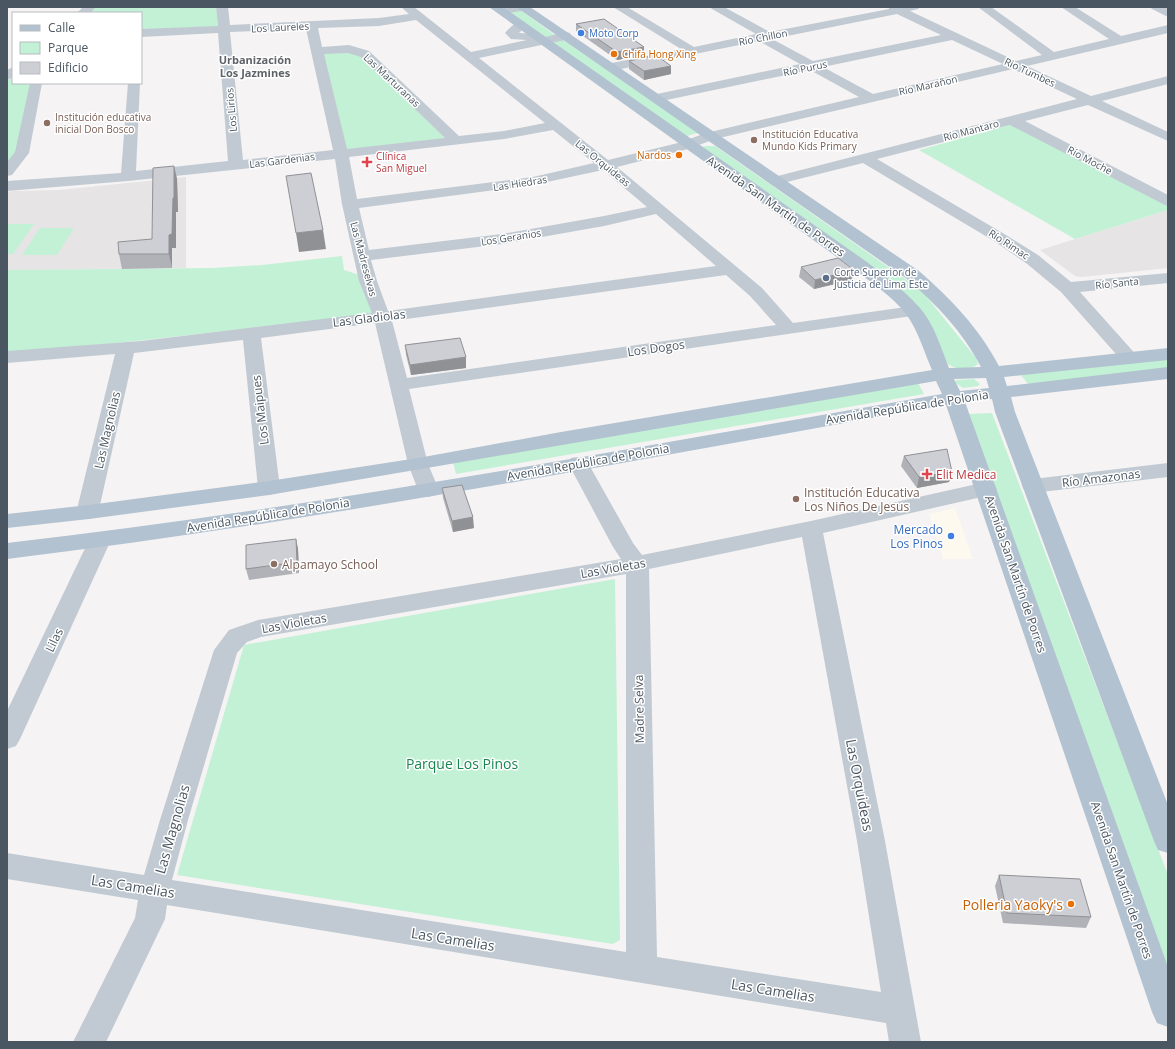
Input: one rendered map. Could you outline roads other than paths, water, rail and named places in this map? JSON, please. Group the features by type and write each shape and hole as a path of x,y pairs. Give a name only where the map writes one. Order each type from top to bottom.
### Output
{"main road":[{"name":"Avenida San Martín de Porres","path":"498,9 523,12 566,36 913,275 952,311 970,334 992,371 998,392 1033,486 1168,841"},
{"name":"Avenida San Martín de Porres","path":"523,12 540,39 861,266 892,291 913,311 922,326 954,398 1168,1012"},
{"name":"Avenida República de Polonia","path":"7,522 269,488 943,374 1013,370 1168,354"},
{"name":"Avenida República de Polonia","path":"7,551 100,540 428,490 954,398 1168,373"}],"street":[{"name":"Los Lirios","path":"222,7 236,165"},
{"name":"Las Orquideas","path":"407,7 659,209 756,292 789,329"},
{"path":"619,7 692,51"},
{"path":"716,7 870,98"},
{"name":"Río Chillon","path":"611,67 895,9 914,7"},
{"path":"984,7 1052,56"},
{"path":"1067,7 1119,40"},
{"path":"1156,7 1168,14"},
{"name":"Rio Tumbes","path":"895,9 1168,137"},
{"name":"Los Laureles","path":"142,33 379,22 418,16"},
{"name":"Las Madreselvas","path":"311,25 341,153 350,204 368,281 382,317 400,385 418,464 428,490"},
{"name":"Río Marañon","path":"688,145 710,136 1168,29"},
{"path":"1150,33 1168,40"},
{"path":"468,56 540,39 566,36"},
{"name":"Río Purus","path":"657,98 952,36"},
{"name":"Las Marturanas","path":"316,51 349,48 365,54 456,141"},
{"name":"Río Mantaro","path":"775,181 1090,100 1166,82"},
{"path":"7,172 22,153 36,84"},
{"path":"128,177 134,84"},
{"name":"Río Moche","path":"1012,120 1168,201"},
{"name":"Las Gardenias","path":"7,186 128,177 456,141 504,135 556,125"},
{"name":"Las Hiedras","path":"350,204 519,184 606,166 688,145"},
{"name":"Río Rimac","path":"865,158 1000,238 1032,259 1067,288 1130,358"},
{"name":"Los Geranios","path":"362,256 502,239 604,221 659,209"},
{"name":"Las Gladiolas","path":"7,357 126,348 251,333 382,317 730,269"},
{"name":"Río Santa","path":"1067,288 1168,278"},
{"name":"Los Dogos","path":"400,385 913,311"},
{"name":"Los Maipues","path":"251,333 269,488"},
{"name":"Las Magnolias","path":"89,512 89,505 126,348"},
{"path":"578,464 624,546 637,564"},
{"name":"Río Amazonas","path":"1033,486 1168,470"},
{"name":"Las Violetas","path":"238,636 258,629 637,564 811,528 986,489"},
{"name":"Las Orquideas","path":"811,528 871,841 905,1042"},
{"name":"Lilas","path":"7,739 100,540"},
{"name":"Madre Selva","path":"637,564 642,970"},
{"name":"Las Magnolias","path":"89,1042 150,919 155,890 174,820 226,650 238,636"},
{"name":"Las Camelias","path":"7,866 642,970 899,1010"}],"place":[{"name":"Moto Corp","path":"581,33"},
{"name":"Chifa Hong Xing","path":"614,54"},
{"name":"Institución educativa inicial Don Bosco","path":"47,123"},
{"name":"Institución Educativa Mundo Kids Primary","path":"754,140"},
{"name":"Nardos","path":"679,155"},
{"name":"Clínica San Miguel","path":"367,162"},
{"name":"Corte Superior de Justicia de Lima Este","path":"826,278"},
{"name":"Elit Medica","path":"927,474"},
{"name":"Institución Educativa Los Niños De Jesus","path":"796,499"},
{"name":"Mercado Los Pinos","path":"951,536"},
{"name":"Alpamayo School","path":"274,564"},
{"name":"Polleria Yaoky's","path":"1071,904"}],"district":[{"name":"Urbanización Los Jazmines","path":"255,65"}],"park label":[{"name":"Parque Los Pinos","path":"462,763"}]}
